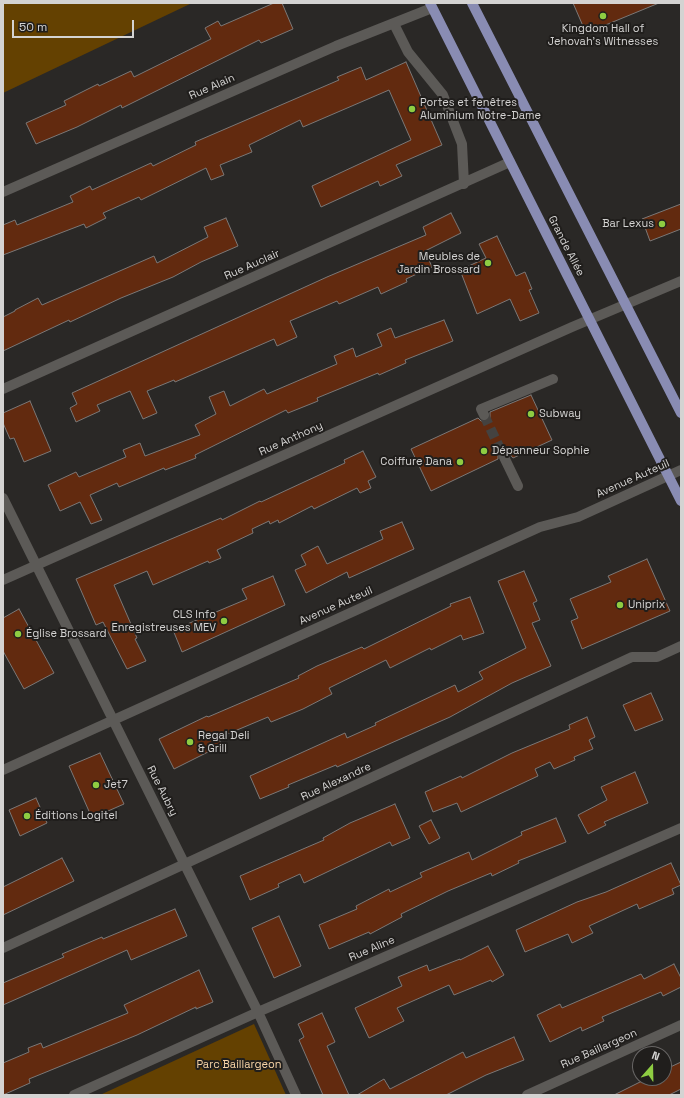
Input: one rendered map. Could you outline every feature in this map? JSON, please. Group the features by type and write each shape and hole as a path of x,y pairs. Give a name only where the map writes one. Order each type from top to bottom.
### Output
{"main road":[{"path":"472,3 681,414"},
{"name":"Grande Allée","path":"431,5 681,501"}],"street":[{"name":"Rue Alain","path":"3,192 336,46 394,24 431,5"},
{"path":"394,24 408,52 443,96 462,144 464,184"},
{"name":"Rue Auclair","path":"3,389 464,184 510,162"},
{"name":"Rue Anthony","path":"3,580 589,319 681,281"},
{"path":"484,415 481,409 554,379"},
{"path":"504,457 518,486"},
{"name":"Avenue Auteuil","path":"3,770 540,527 578,517 681,470"},
{"name":"Rue Aubry","path":"3,498 258,1012 296,1095"},
{"name":"Rue Alexandre","path":"3,948 632,657 657,657 681,646"},
{"name":"Rue Aline","path":"74,1095 258,1012 681,828"},
{"name":"Rue Baillargeon","path":"527,1095 681,1025"}],"green space":[{"path":"3,3 192,3 3,93"},
{"name":"Parc Baillargeon","path":"254,1024 286,1095 100,1095"}],"building":[{"path":"274,3 282,3 293,29 261,43 259,40 122,108 121,105 77,127 36,144 26,123 66,105 64,101 98,84 99,86 131,71 134,77 211,39 205,28 218,21 221,26"},
{"name":"Kingdom Hall of Jehovah's Witnesses","path":"573,3 659,3 586,33"},
{"path":"406,62 442,145 396,165 402,176 380,186 378,181 321,207 312,186 411,140 389,90 303,127 300,120 249,145 252,152 220,165 224,175 211,180 206,168 141,200 139,197 103,213 106,218 86,228 84,224 3,255 3,225 15,220 17,225 73,202 70,196 90,186 92,190 151,163 153,166 196,145 195,142 339,80 337,77 361,67 366,80"},
{"name":"Bar Lexus","path":"681,204 681,229 650,241 642,219"},
{"path":"451,213 461,233 425,251 432,267 406,279 407,282 381,294 378,287 339,304 337,301 290,321 297,337 277,346 274,339 175,382 174,380 147,391 157,413 143,419 130,391 97,405 100,411 76,422 70,408 77,404 72,393 327,277 426,235 423,227"},
{"path":"226,218 238,246 201,262 173,277 121,298 70,322 69,320 3,351 3,317 38,298 42,305 154,256 157,263 208,237 204,227"},
{"path":"497,236 516,276 525,272 532,289 529,290 539,313 520,321 510,299 477,314 460,270 486,258 479,244"},
{"path":"444,320 453,341 405,360 406,363 379,375 378,373 317,398 318,401 288,413 286,410 195,455 196,458 165,470 164,468 119,487 117,483 90,495 102,520 91,524 80,502 60,511 48,485 76,472 79,477 126,457 123,450 140,443 145,456 200,435 195,425 216,414 209,397 224,391 230,406 264,389 267,394 337,364 334,356 353,348 356,357 382,346 377,334 391,328 395,338"},
{"path":"531,395 552,440 513,458 507,451 502,451 498,454 498,459 431,491 411,449 478,418 481,421 487,421 490,418 490,412"},
{"path":"30,401 51,451 24,462 14,438 10,439 3,423 3,413"},
{"path":"363,451 376,477 368,481 371,488 360,493 357,488 314,509 312,506 279,523 278,520 270,524 269,521 252,529 253,533 217,550 221,558 209,563 208,561 153,585 147,571 114,585 137,638 135,639 146,661 127,669 103,622 96,625 76,579 221,518 222,520 260,501 261,502 345,463 344,460"},
{"path":"402,522 414,549 349,578 347,572 306,593 295,570 306,565 301,555 318,546 327,564 383,539 380,531"},
{"name":"Uniprix","path":"647,559 670,611 582,649 571,621 578,618 570,599 611,582 608,576"},
{"path":"524,571 537,601 533,603 540,620 532,623 551,666 512,683 450,717 337,767 336,765 288,785 289,787 260,799 250,776 345,733 347,738 455,685 458,692 483,679 479,672 526,648 498,581"},
{"path":"273,576 285,605 182,652 173,630 247,599 242,589"},
{"path":"470,597 484,633 463,640 461,635 431,650 430,648 390,668 386,660 329,688 332,694 303,709 271,722 268,717 218,738 222,745 174,769 159,739 207,716 208,717 299,678 298,676 317,666 362,647 364,649 451,606 450,604"},
{"name":"Église Brossard","path":"19,609 54,673 24,689 3,651 3,618"},
{"path":"651,693 663,720 635,731 623,705"},
{"path":"587,717 595,737 589,740 593,749 574,757 575,760 554,769 550,762 535,769 538,776 461,812 457,803 433,812 425,792 461,776 462,778 512,753 570,729 569,725"},
{"name":"Jet7","path":"100,753 124,804 92,818 69,766"},
{"path":"635,772 648,803 604,822 606,825 588,834 578,815 607,800 601,787"},
{"name":"Éditions Logitel","path":"36,798 47,823 20,836 9,810"},
{"path":"395,804 410,838 392,846 390,842 304,883 300,874 278,884 279,887 250,900 240,876 324,840 323,838 350,823"},
{"path":"556,818 566,842 518,861 519,863 492,876 491,873 448,891 401,914 402,917 370,934 369,932 329,949 319,925 357,909 356,906 389,889 390,892 422,877 420,873 469,852 472,860 522,835 521,832"},
{"path":"431,820 440,838 429,844 419,826"},
{"path":"62,858 74,881 3,915 3,887"},
{"path":"671,863 681,885 672,889 674,894 639,909 637,904 589,926 593,933 572,943 568,934 525,952 516,930 577,902 606,892"},
{"path":"175,909 187,936 131,960 127,950 3,1005 3,983 64,957 62,954 102,937 103,939"},
{"path":"279,916 301,966 274,978 252,928"},
{"path":"488,946 504,975 492,982 491,980 454,995 449,985 397,1008 404,1021 369,1038 355,1008 402,986 398,977 427,965 429,971 460,960"},
{"path":"674,964 681,978 681,987 663,996 661,992 602,1017 604,1021 582,1031 581,1027 550,1042 537,1015 560,1004 562,1008 641,974 644,979"},
{"path":"199,970 213,1002 196,1009 196,1007 137,1035 29,1079 30,1083 3,1095 3,1063 29,1052 28,1048 41,1043 43,1048 128,1013 124,1005"},
{"path":"322,1013 335,1042 327,1046 349,1095 323,1095 299,1040 304,1037 298,1024"},
{"path":"514,1037 524,1060 486,1075 446,1095 357,1095 384,1079 390,1089 463,1052 466,1058"},
{"path":"681,1062 681,1089 669,1095 614,1095 632,1086 672,1086 672,1066"}],"tunnel":[{"path":"484,415 504,457"}],"place":[{"name":"Kingdom Hall of Jehovah's Witnesses","path":"603,16"},
{"name":"Portes et fenêtres Aluminium Notre-Dame","path":"412,109"},
{"name":"Bar Lexus","path":"662,224"},
{"name":"Meubles de Jardin Brossard","path":"488,263"},
{"name":"Subway","path":"531,414"},
{"name":"Dépanneur Sophie","path":"484,451"},
{"name":"Coiffure Dana","path":"460,462"},
{"name":"Uniprix","path":"620,605"},
{"name":"CLS Info Enregistreuses MEV","path":"224,621"},
{"name":"Église Brossard","path":"18,634"},
{"name":"Regal Deli & Grill","path":"190,742"},
{"name":"Jet7","path":"96,785"},
{"name":"Éditions Logitel","path":"27,816"}]}
